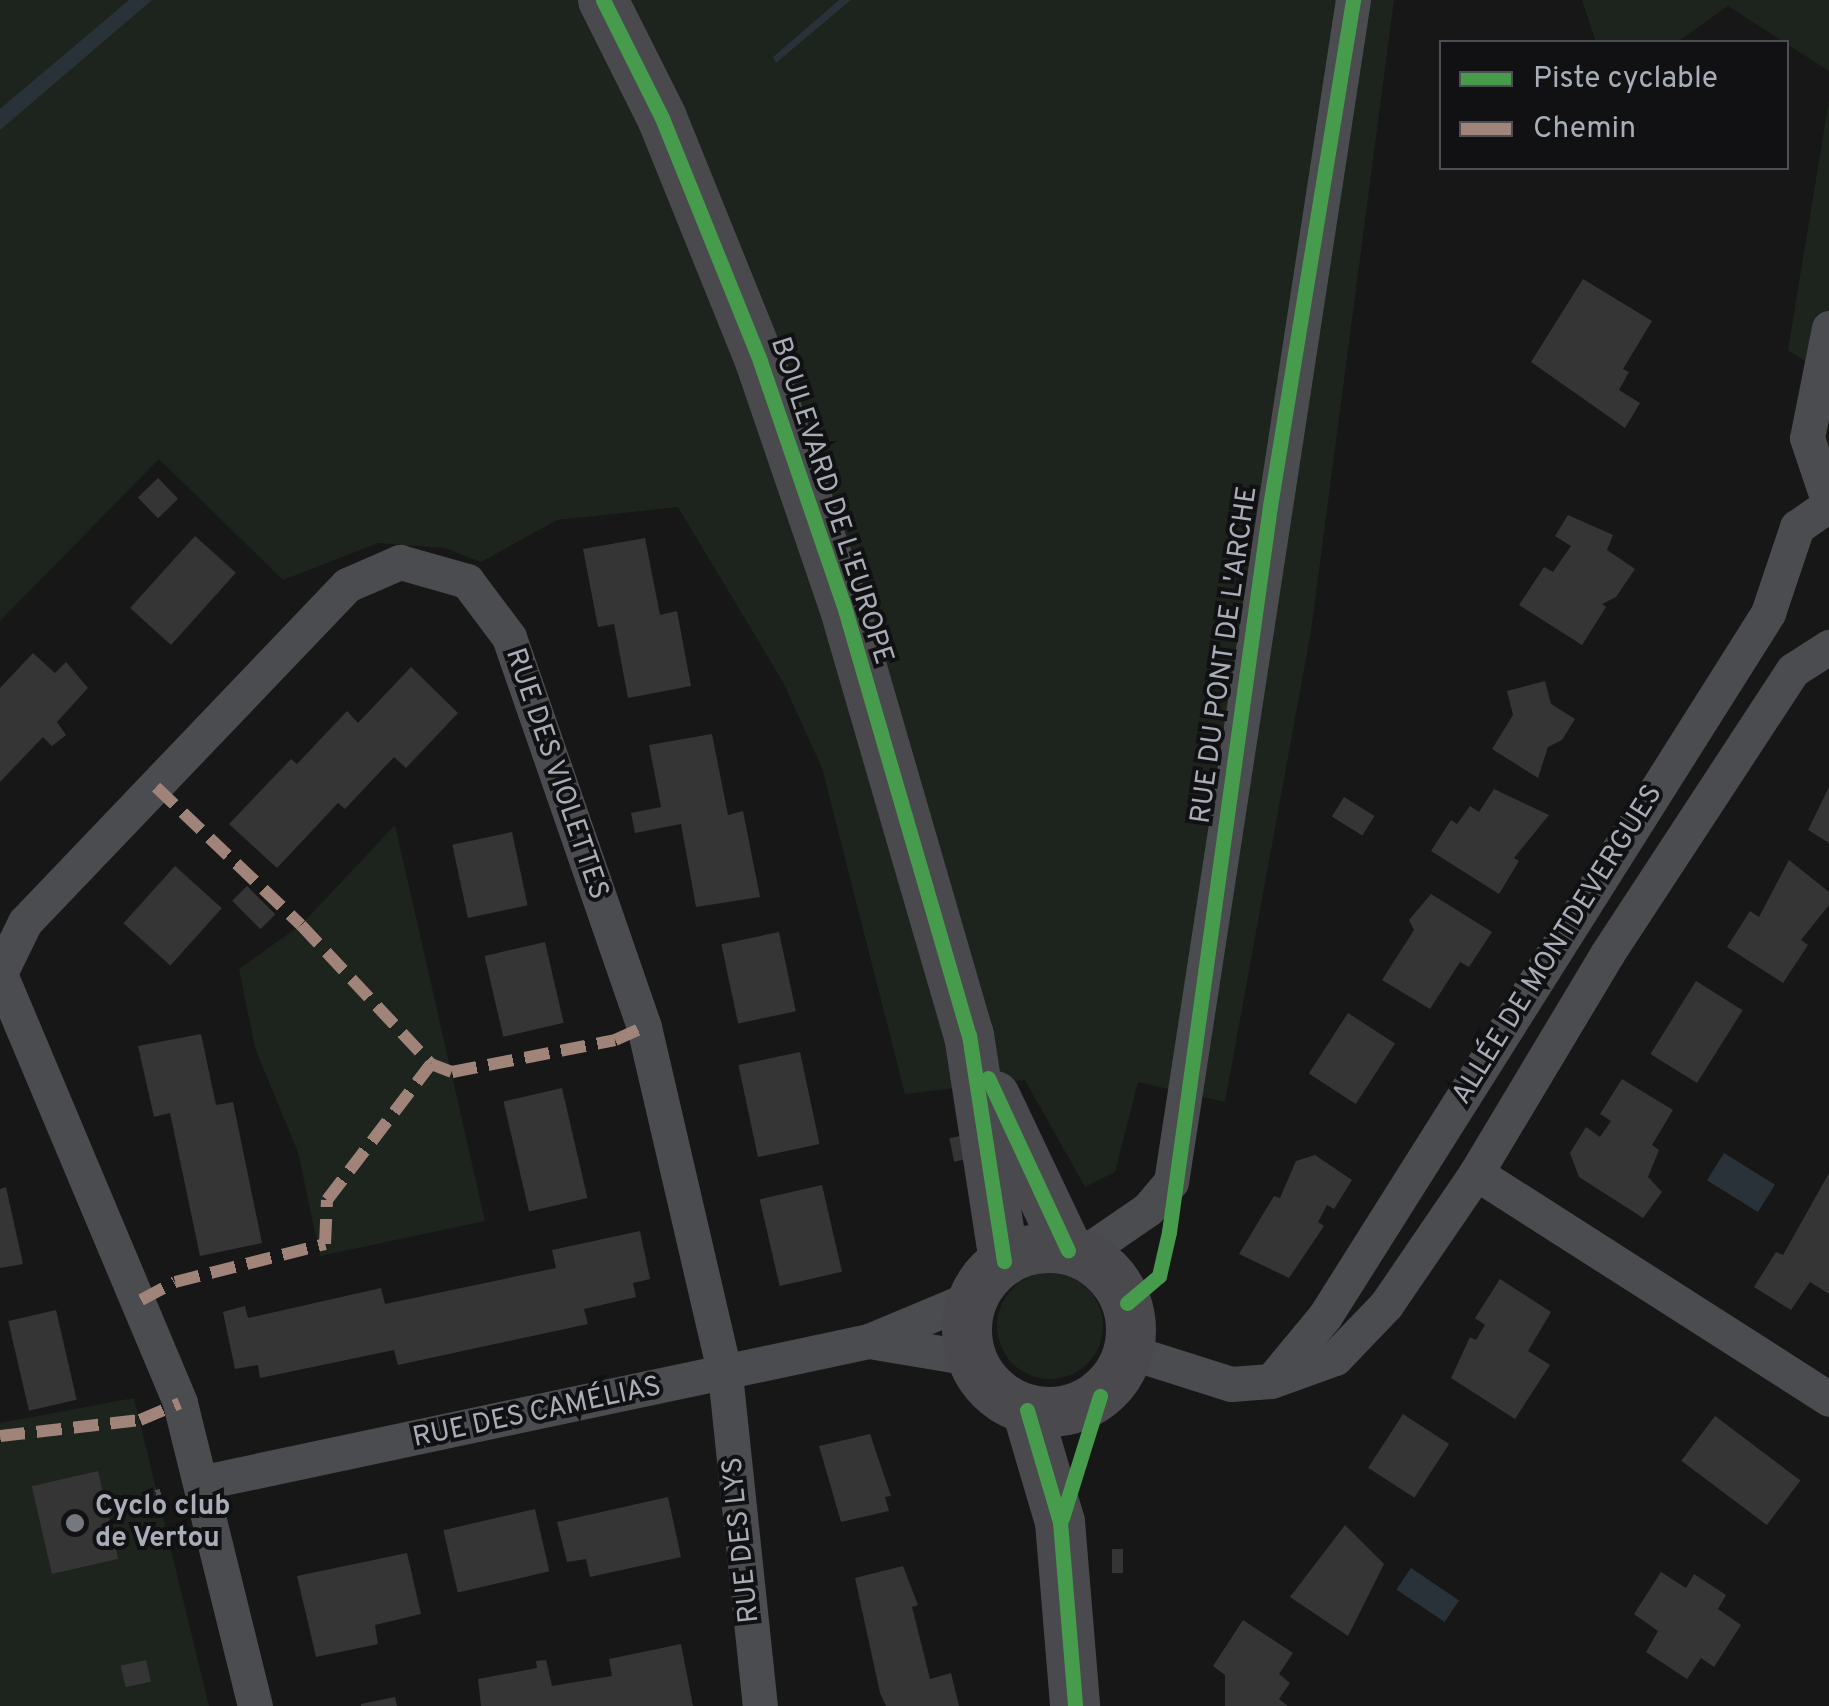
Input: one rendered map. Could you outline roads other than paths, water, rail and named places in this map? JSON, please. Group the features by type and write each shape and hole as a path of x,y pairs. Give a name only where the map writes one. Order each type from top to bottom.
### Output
{"street":[{"name":"BOULEVARD DE L'EUROPE","path":"603,0 662,118 760,361 844,606 969,1034 1076,1251"},
{"name":"RUE DU PONT DE L'ARCHE","path":"1076,1251 1148,1209 1171,1182 1352,0"},
{"path":"1829,328 1808,438 1829,504"},
{"name":"ALLÉE DE MONTDEVERGUES","path":"1271,1381 1325,1316 1768,613 1797,528 1829,504"},
{"name":"RUE DES VIOLETTES","path":"256,1706 204,1482 140,1300 0,974 25,922 347,585 400,562 467,581 509,638 644,1027 724,1374"},
{"name":"ALLÉE DE MONTDEVERGUES","path":"1130,1352 1231,1384 1271,1381 1335,1358 1386,1305 1476,1172 1607,954 1793,670 1829,647"},
{"name":"BOULEVARD DE L'EUROPE","path":"969,1034 989,1279"},
{"path":"1476,1172 1829,1399"},
{"path":"1060,1522 1100,1396 1130,1352 1127,1303 1100,1262 1076,1251 1024,1252 989,1279 966,1327 971,1358 992,1391 1027,1410 1066,1412 1100,1396"},
{"name":"RUE DES CAMÉLIAS","path":"204,1482 869,1341 989,1279"},
{"name":"RUE DES CAMÉLIAS","path":"869,1341 971,1358"},
{"name":"RUE DES LYS","path":"724,1374 760,1706"},
{"path":"1027,1410 1060,1522 1075,1706"}],"place":[{"name":"Cyclo club de Vertou","path":"75,1523"}]}
